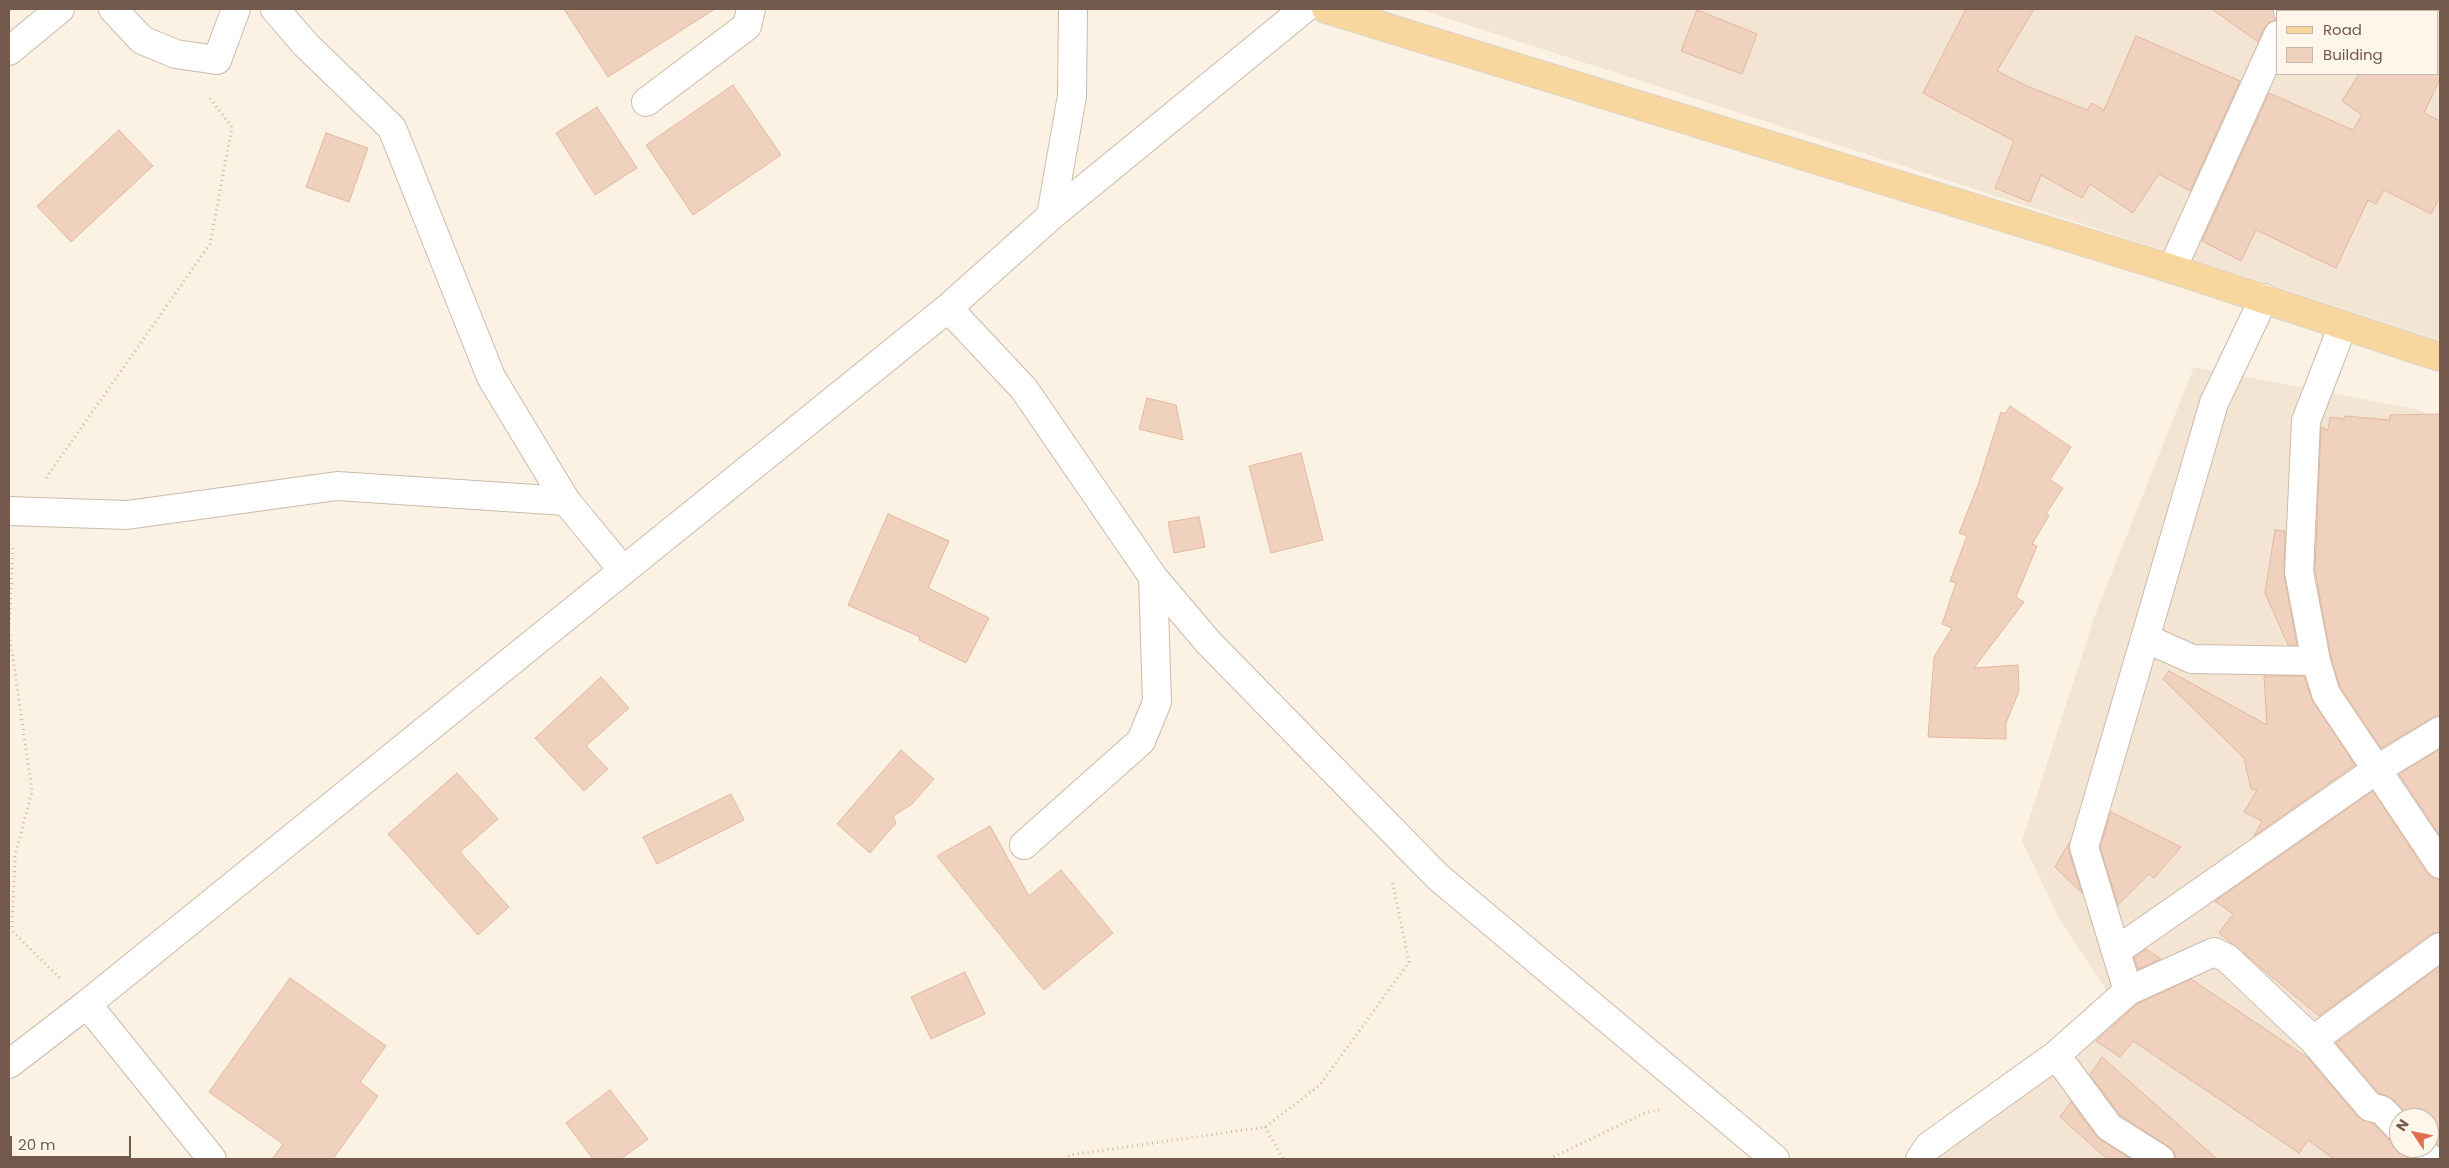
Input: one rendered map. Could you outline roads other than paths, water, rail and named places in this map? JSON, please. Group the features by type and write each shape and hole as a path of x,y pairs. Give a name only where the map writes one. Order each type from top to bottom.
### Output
{"main road":[{"path":"1343,11 2264,298 2440,357"}],"street":[{"path":"9,51 60,9"},
{"path":"113,9 142,40 176,54 217,60 236,9"},
{"path":"275,9 306,45 392,128 491,377 566,501 622,569"},
{"path":"646,102 747,26 751,9"},
{"path":"1051,216 1072,96 1073,9"},
{"path":"9,1064 87,1004 622,569 948,308 1051,216 1304,9"},
{"path":"2172,269 2276,39"},
{"path":"2128,991 2084,847 2214,403 2264,298"},
{"path":"948,308 1024,389 1154,577 1208,642 1438,878 1775,1159"},
{"path":"2343,325 2306,422 2299,572 2316,661 2326,694 2440,864"},
{"path":"16,512 127,515 337,486 566,501"},
{"path":"1024,845 1141,741 1157,702 1154,577"},
{"path":"2145,638 2192,659 2316,661"},
{"path":"2116,950 2376,770 2440,731"},
{"path":"2313,1040 2440,947"},
{"path":"1920,1159 1929,1146 2056,1056 2128,991 2214,952 2227,958 2313,1040 2370,1107 2382,1110 2389,1117"},
{"path":"87,1004 212,1159"},
{"path":"2056,1056 2109,1127 2160,1159"}]}
